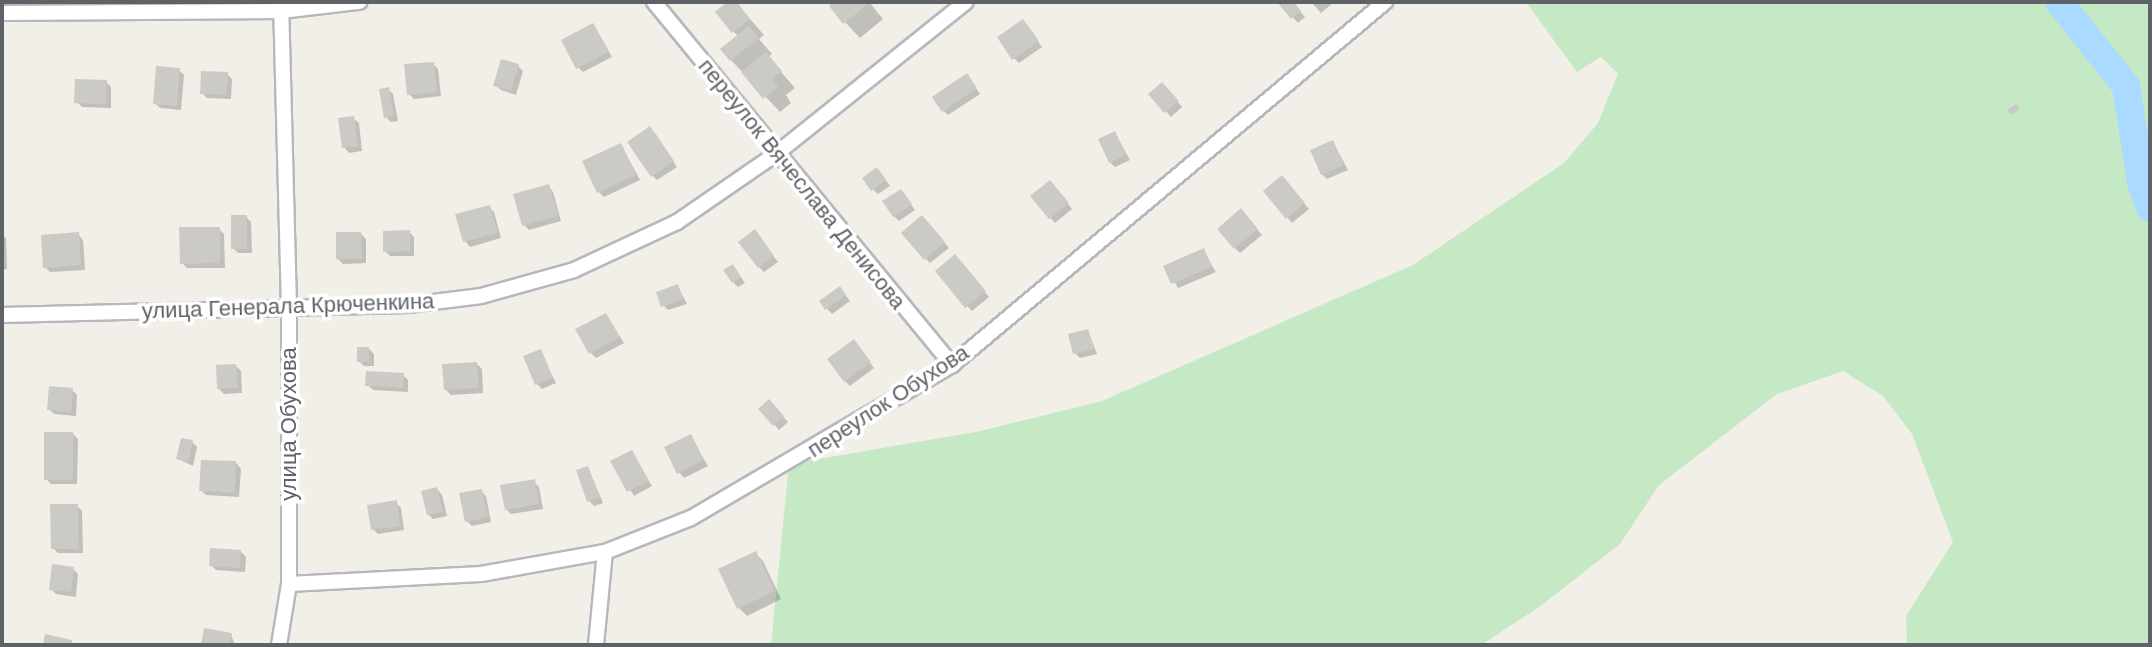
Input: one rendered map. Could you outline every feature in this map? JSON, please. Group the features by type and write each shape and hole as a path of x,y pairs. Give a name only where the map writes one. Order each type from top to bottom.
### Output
{"street":[{"path":"2,13 281,11 359,2"},
{"name":"переулок Вячеслава Денисова","path":"654,2 952,365"},
{"name":"улица Генерала Крюченкина","path":"2,315 424,304 481,296 574,270 677,222 776,154 966,2"},
{"name":"переулок Обухова","path":"289,584 481,574 605,552 691,518 789,464 952,365 1385,2"},
{"name":"улица Обухова","path":"279,645 289,584 289,307 281,11"},
{"path":"596,645 605,552"}],"green space":[{"path":"1526,2 2150,2 2150,645 1907,645 1906,616 1953,542 1912,434 1883,396 1843,371 1777,394 1659,485 1620,544 1539,607 1481,645 771,645 789,464 976,432 1102,401 1413,265 1564,163 1598,123 1618,74 1601,57 1577,72"}],"building":[{"path":"727,2 737,2 750,19 732,33 715,12"},
{"path":"834,2 871,2 843,24 829,6"},
{"path":"1277,2 1294,2 1301,11 1291,19"},
{"path":"1023,19 1039,41 1012,60 997,37"},
{"path":"593,23 609,51 576,69 561,40"},
{"path":"749,26 759,38 730,61 720,49"},
{"path":"766,52 782,71 772,79 778,87 763,99 741,72"},
{"path":"501,59 519,64 511,91 493,86"},
{"path":"434,62 437,92 407,95 404,64"},
{"path":"156,66 180,68 177,106 153,104"},
{"path":"201,71 228,72 227,95 200,94"},
{"path":"967,73 977,88 942,112 932,97"},
{"path":"75,79 107,80 106,104 74,103"},
{"path":"1162,82 1179,101 1164,113 1148,94"},
{"path":"389,87 394,116 384,118 379,89"},
{"path":"2016,104 2020,109 2011,115 2007,110"},
{"path":"354,116 358,146 342,148 338,118"},
{"path":"650,126 674,161 651,177 627,142"},
{"path":"1115,131 1126,155 1109,163 1098,139"},
{"path":"1333,140 1344,165 1321,175 1310,150"},
{"path":"621,143 636,175 597,193 582,161"},
{"path":"877,167 886,180 871,191 862,178"},
{"path":"1282,175 1305,203 1286,219 1263,191"},
{"path":"1050,180 1069,203 1049,219 1030,196"},
{"path":"549,184 558,216 522,226 513,194"},
{"path":"901,189 912,204 893,217 882,201"},
{"path":"490,205 498,233 463,242 455,214"},
{"path":"1241,208 1258,229 1234,249 1217,229"},
{"path":"231,215 247,215 247,249 231,249"},
{"path":"922,215 945,242 924,260 901,233"},
{"path":"179,227 220,227 220,263 180,264"},
{"path":"755,229 774,256 758,268 738,242"},
{"path":"410,230 410,251 383,252 383,231"},
{"path":"79,232 81,265 43,268 41,235"},
{"path":"336,232 361,232 362,259 336,259"},
{"path":"1204,248 1212,267 1171,284 1163,266"},
{"path":"955,254 986,291 965,308 935,271"},
{"path":"733,264 741,277 732,283 723,270"},
{"path":"678,284 683,299 661,307 656,292"},
{"path":"840,286 846,295 825,310 819,301"},
{"path":"606,313 620,337 589,354 575,329"},
{"path":"1088,329 1094,349 1073,354 1068,334"},
{"path":"854,339 871,362 844,382 827,359"},
{"path":"357,347 369,347 369,362 357,362"},
{"path":"541,349 553,378 535,385 523,356"},
{"path":"477,362 479,388 444,390 442,364"},
{"path":"236,364 238,388 217,389 216,365"},
{"path":"366,371 404,373 403,388 365,386"},
{"path":"49,386 73,388 71,412 47,410"},
{"path":"769,399 784,416 773,426 758,409"},
{"path":"44,432 73,432 73,480 44,480"},
{"path":"691,434 704,460 677,474 664,447"},
{"path":"181,438 193,440 188,462 176,459"},
{"path":"632,450 649,481 627,492 610,461"},
{"path":"201,460 236,461 235,493 199,491"},
{"path":"588,466 600,498 587,502 576,470"},
{"path":"535,479 539,504 505,510 500,485"},
{"path":"437,487 443,512 427,515 421,491"},
{"path":"482,489 488,517 465,522 459,493"},
{"path":"397,500 400,526 371,530 367,505"},
{"path":"50,504 78,504 79,549 51,549"},
{"path":"210,548 241,550 240,568 209,566"},
{"path":"756,551 775,591 737,609 718,569"},
{"path":"52,564 74,567 71,592 49,590"},
{"path":"204,628 232,633 230,645 201,645"},
{"path":"45,634 72,640 71,645 43,645"}],"waterway":[{"path":"2059,2 2126,86 2141,182 2150,208"}]}
